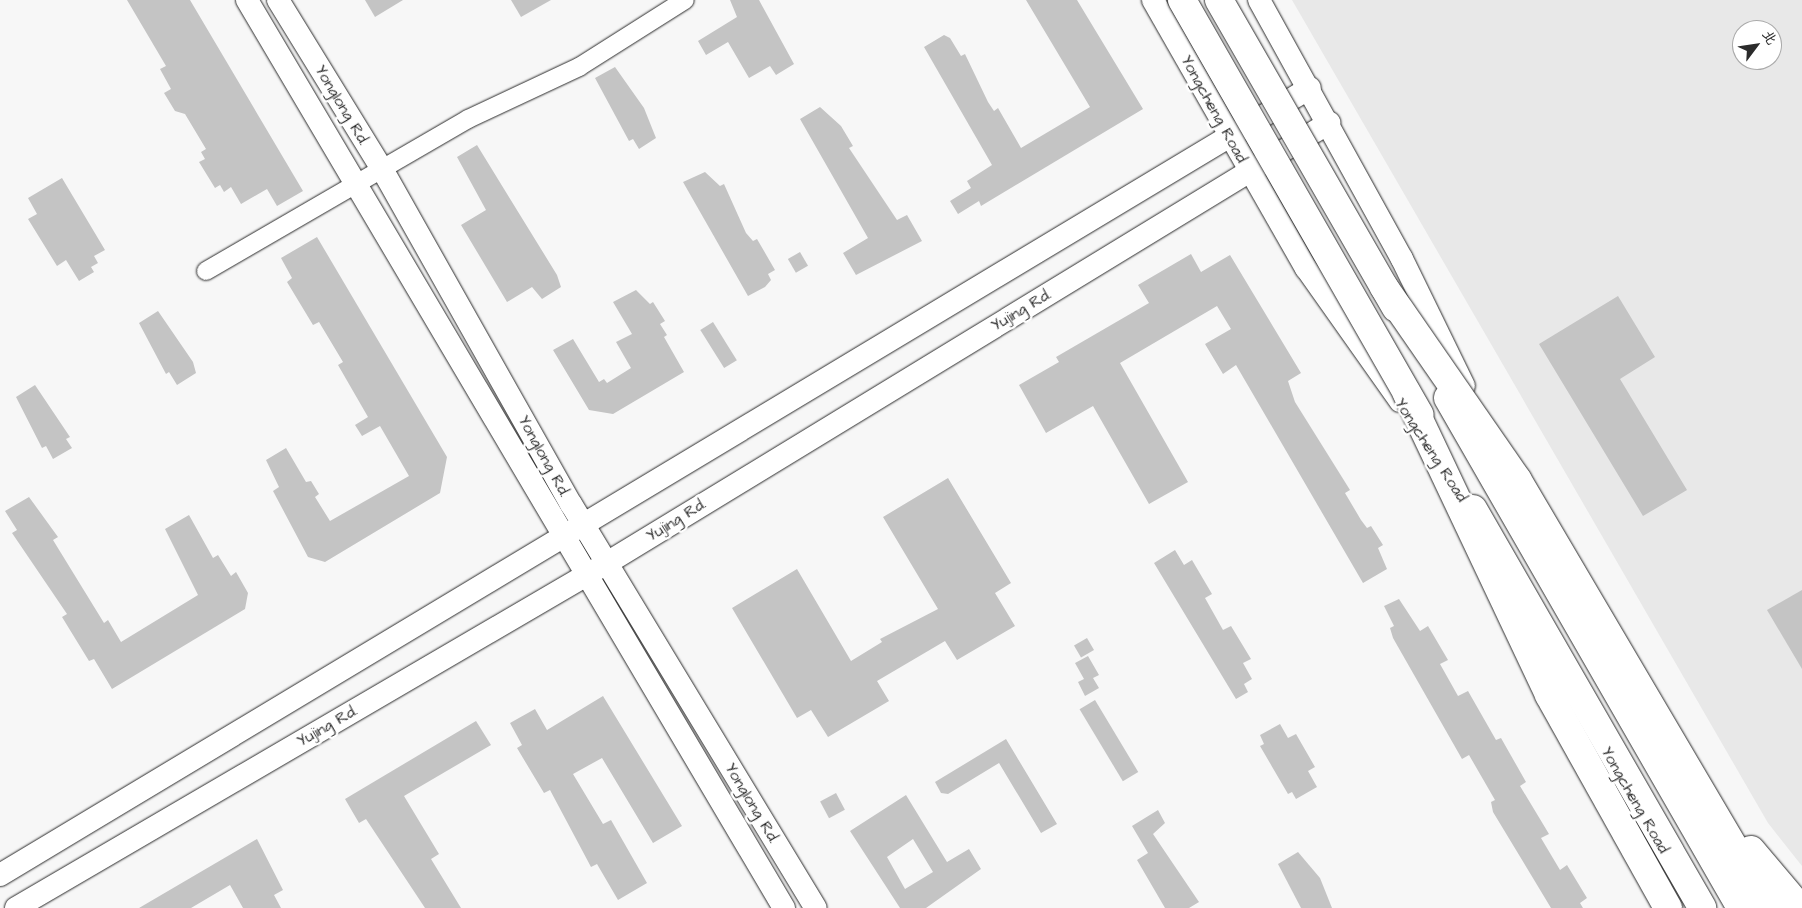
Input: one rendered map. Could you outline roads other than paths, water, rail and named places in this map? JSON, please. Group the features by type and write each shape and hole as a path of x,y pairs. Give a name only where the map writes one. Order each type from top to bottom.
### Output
{"main road":[{"path":"1182,0 1702,908"},
{"path":"1219,0 1741,908"},
{"path":"1384,287 1517,478 1770,908"},
{"path":"1407,394 1549,695 1668,908"},
{"path":"1673,742 1751,850 1800,908"}],"street":[{"name":"Yonglong Rd.","path":"247,0 358,183 563,534 584,576 784,908"},
{"name":"Yonglong Rd.","path":"278,0 382,170 582,522 816,908"},
{"path":"206,271 468,119 579,68 686,0"},
{"name":"Yongcheng Road","path":"1153,0 1306,268 1414,420 1474,516 1697,908"},
{"path":"1259,0 1310,88 1402,259 1526,515 1746,908"},
{"path":"0,875 582,522 1232,138 1310,88"},
{"name":"Yujing Rd.","path":"16,908 607,563 1329,123"}]}
